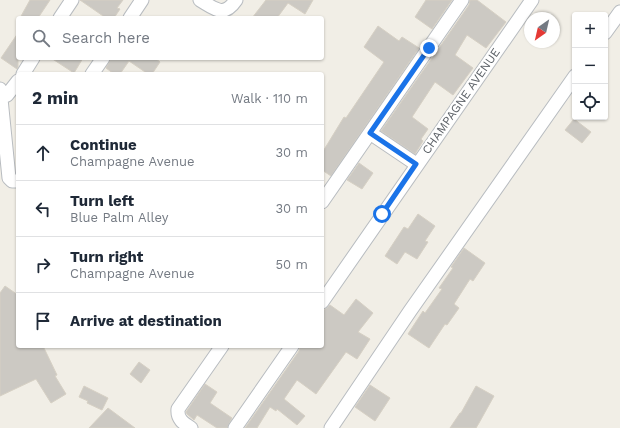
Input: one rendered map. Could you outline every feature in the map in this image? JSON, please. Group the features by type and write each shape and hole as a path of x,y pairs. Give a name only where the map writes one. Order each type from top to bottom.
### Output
{"street":[{"path":"61,16 72,0"},
{"path":"131,16 142,0"},
{"path":"200,0 214,9 222,11 228,9 236,0"},
{"path":"324,199 462,0"},
{"name":"CHAMPAGNE AVENUE","path":"324,299 416,164 532,0"},
{"path":"608,29 620,12"},
{"path":"24,72 33,60"},
{"path":"93,72 102,60"},
{"path":"331,428 410,311 572,80"},
{"path":"16,84 7,95 0,95 9,178 12,181 16,181"},
{"path":"370,133 416,164"},
{"path":"191,428 182,423 178,414 178,409 221,348"},
{"path":"235,428 291,348"}],"building":[{"path":"30,0 50,0 39,16 21,16"},
{"path":"80,0 123,0 117,8 120,9 115,16 103,16"},
{"path":"266,0 313,0 305,14 288,3 278,16 254,16"},
{"path":"426,0 452,0 432,29 415,17"},
{"path":"470,0 477,0 506,22 486,48 467,35 455,55 473,68 453,95 435,82 412,117 428,129 421,139 423,141 415,154 381,131 469,5"},
{"path":"378,26 399,41 402,37 419,48 331,176 324,171 324,150 344,117 346,118 384,62 364,47"},
{"path":"16,36 16,60 18,60 17,69 1,58"},
{"path":"54,60 82,60 75,72"},
{"path":"110,60 158,60 160,62 153,72 145,72 129,61 121,72 111,72 106,68"},
{"path":"573,120 575,120 591,132 582,143 565,130"},
{"path":"359,163 373,173 362,189 347,180"},
{"path":"418,214 435,226 425,241 428,242 417,259 405,252 397,264 385,256 404,227 408,229"},
{"path":"464,248 485,263 473,281 470,279 454,304 459,308 447,325 445,324 429,348 408,334 423,311 425,313 442,289 439,288 453,268 451,267"},
{"path":"5,286 16,294 16,348 44,348 57,375 55,376 66,394 51,403 36,379 0,396 0,293"},
{"path":"356,299 373,313 358,332 370,339 357,359 346,352 316,394 297,380 284,399 305,416 297,425 277,409 276,411 270,407 257,428 245,428 300,348 324,348 324,310 330,305 344,315"},
{"path":"139,362 150,370 141,383 130,374"},
{"path":"205,384 217,392 210,403 232,418 227,428 217,428 197,415 194,420 186,412"},
{"path":"370,385 390,398 375,421 355,407"},
{"path":"84,386 108,398 102,410 87,403 88,401 79,397"},
{"path":"476,386 494,396 476,428 450,428 461,413"},
{"path":"108,408 135,428 89,428"}],"route":[{"path":"382,214 416,164 370,133 429,48"}]}
